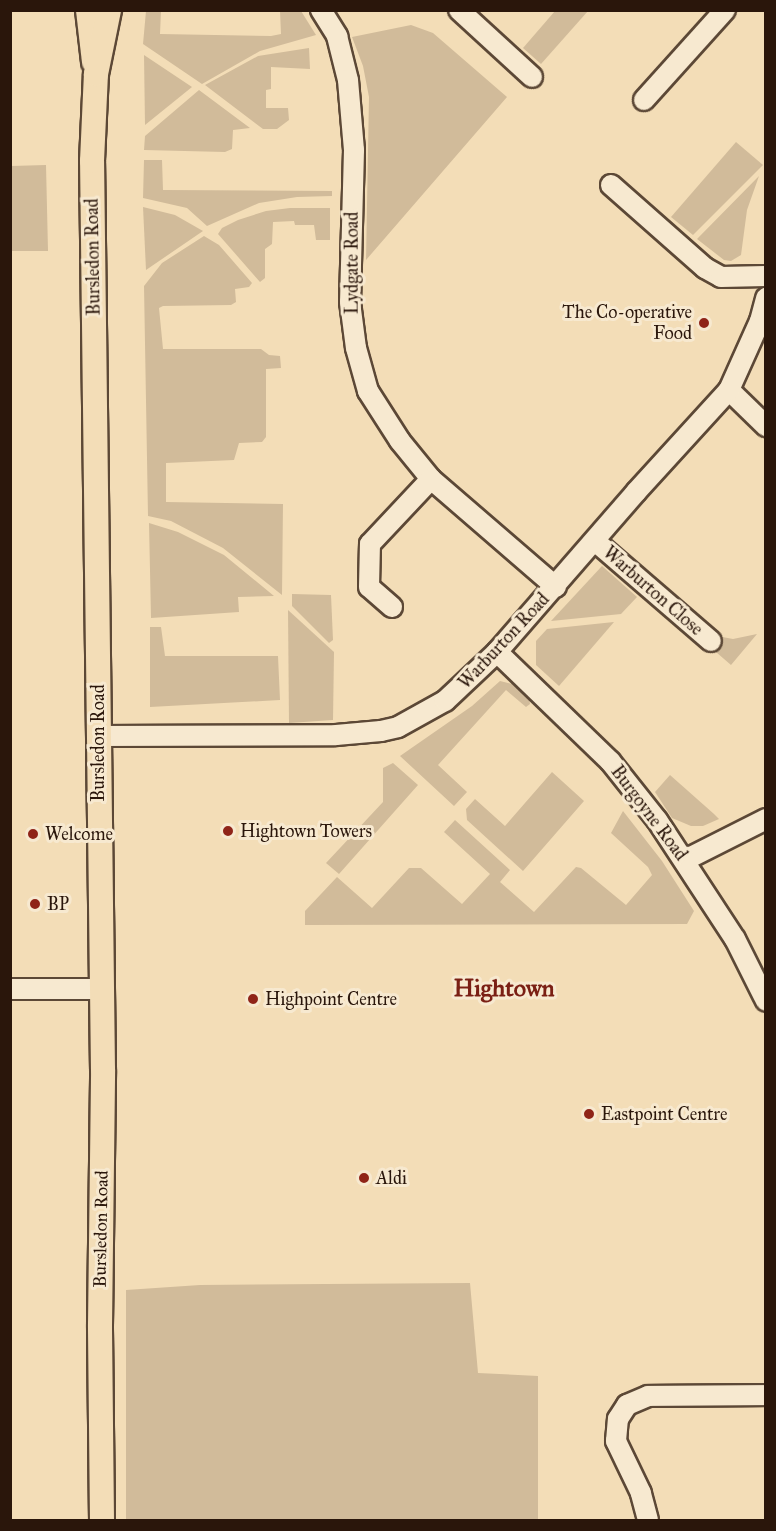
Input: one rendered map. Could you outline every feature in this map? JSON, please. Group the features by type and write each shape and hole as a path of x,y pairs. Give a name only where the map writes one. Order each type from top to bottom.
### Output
{"main road":[{"name":"Bursledon Road","path":"88,10 96,74"},
{"name":"Bursledon Road","path":"102,1521 100,1325 102,989 92,161 96,74 109,10"}],"street":[{"path":"459,10 532,77"},
{"path":"644,100 725,10"},
{"name":"Lydgate Road","path":"325,12 342,52 352,121 354,169 350,302 356,348 368,391 400,441 431,479 555,587"},
{"path":"611,185 705,268 721,277 765,276"},
{"name":"Warburton Road","path":"99,736 336,735 381,731 398,727 445,701 497,652 729,390 760,321 765,298"},
{"path":"729,390 765,426"},
{"path":"392,607 369,587 370,544 431,479"},
{"name":"Warburton Close","path":"595,541 711,641"},
{"name":"Burgoyne Road","path":"497,652 610,761 657,820 735,939 765,1000"},
{"path":"685,860 765,819"},
{"path":"10,989 102,989"},
{"path":"648,1521 641,1493 616,1441 618,1419 627,1405 648,1396 765,1395"}],"shaded area":[{"path":"146,11 161,11 160,34 271,36 281,34 280,11 301,11 316,35 260,51 202,84 143,44"},
{"path":"555,11 588,11 541,64 523,48"},
{"path":"411,25 433,33 507,97 366,260 369,97 363,66 352,37"},
{"path":"309,48 310,69 271,67 271,89 266,90 266,108 288,108 289,120 277,129 263,129 205,85 258,56"},
{"path":"144,55 192,87 145,125"},
{"path":"199,90 250,128 233,130 232,149 225,152 144,150 145,136"},
{"path":"736,142 763,165 693,235 671,217"},
{"path":"144,160 162,160 163,190 332,191 332,196 297,197 259,203 207,226 187,208 143,198"},
{"path":"46,165 48,251 11,251 11,166"},
{"path":"759,176 747,210 741,255 731,261 724,260 697,239"},
{"path":"143,207 175,215 203,231 146,270"},
{"path":"290,208 330,208 330,240 316,240 314,225 295,225 294,221 273,222 272,244 265,249 265,278 260,282 218,234 222,228 238,220 266,211"},
{"path":"204,236 219,245 252,283 249,287 235,289 236,302 231,305 163,306 159,308 163,349 261,349 269,355 280,356 281,368 266,369 266,437 262,442 239,443 234,460 166,463 166,502 283,504 282,595 223,548 171,521 148,516 144,286 162,263"},
{"path":"149,523 178,532 224,555 274,596 238,597 239,612 151,618"},
{"path":"602,566 637,597 621,614 551,621"},
{"path":"292,594 331,595 333,640 329,643 292,606"},
{"path":"288,610 334,652 333,720 289,723"},
{"path":"614,622 559,686 536,665 536,641 547,629"},
{"path":"150,627 161,627 165,656 278,656 280,700 150,707"},
{"path":"757,634 731,665 709,646 717,636 733,639"},
{"path":"500,681 512,684 529,698 530,704 526,707 506,690 438,765 467,792 454,806 400,756 472,706"},
{"path":"393,763 418,785 339,874 326,863 383,802 383,768"},
{"path":"552,772 584,801 523,871 467,820 466,809 475,799 505,826"},
{"path":"670,775 719,819 703,826 691,826 672,818 655,792"},
{"path":"623,811 662,861 694,911 687,924 305,925 305,911 337,877 372,908 409,868 421,868 462,904 490,874 444,832 455,820 510,870 500,882 534,912 576,867 581,868 626,905 652,875 648,867 611,833"},
{"path":"470,1283 478,1373 538,1376 538,1520 126,1520 126,1290 200,1285"}],"place":[{"name":"The Co-operative Food","path":"704,323"},
{"name":"Hightown Towers","path":"228,831"},
{"name":"Welcome","path":"33,834"},
{"name":"BP","path":"35,904"},
{"name":"Highpoint Centre","path":"253,999"},
{"name":"Eastpoint Centre","path":"589,1114"},
{"name":"Aldi","path":"364,1178"}],"district":[{"name":"Hightown","path":"504,989"}]}
